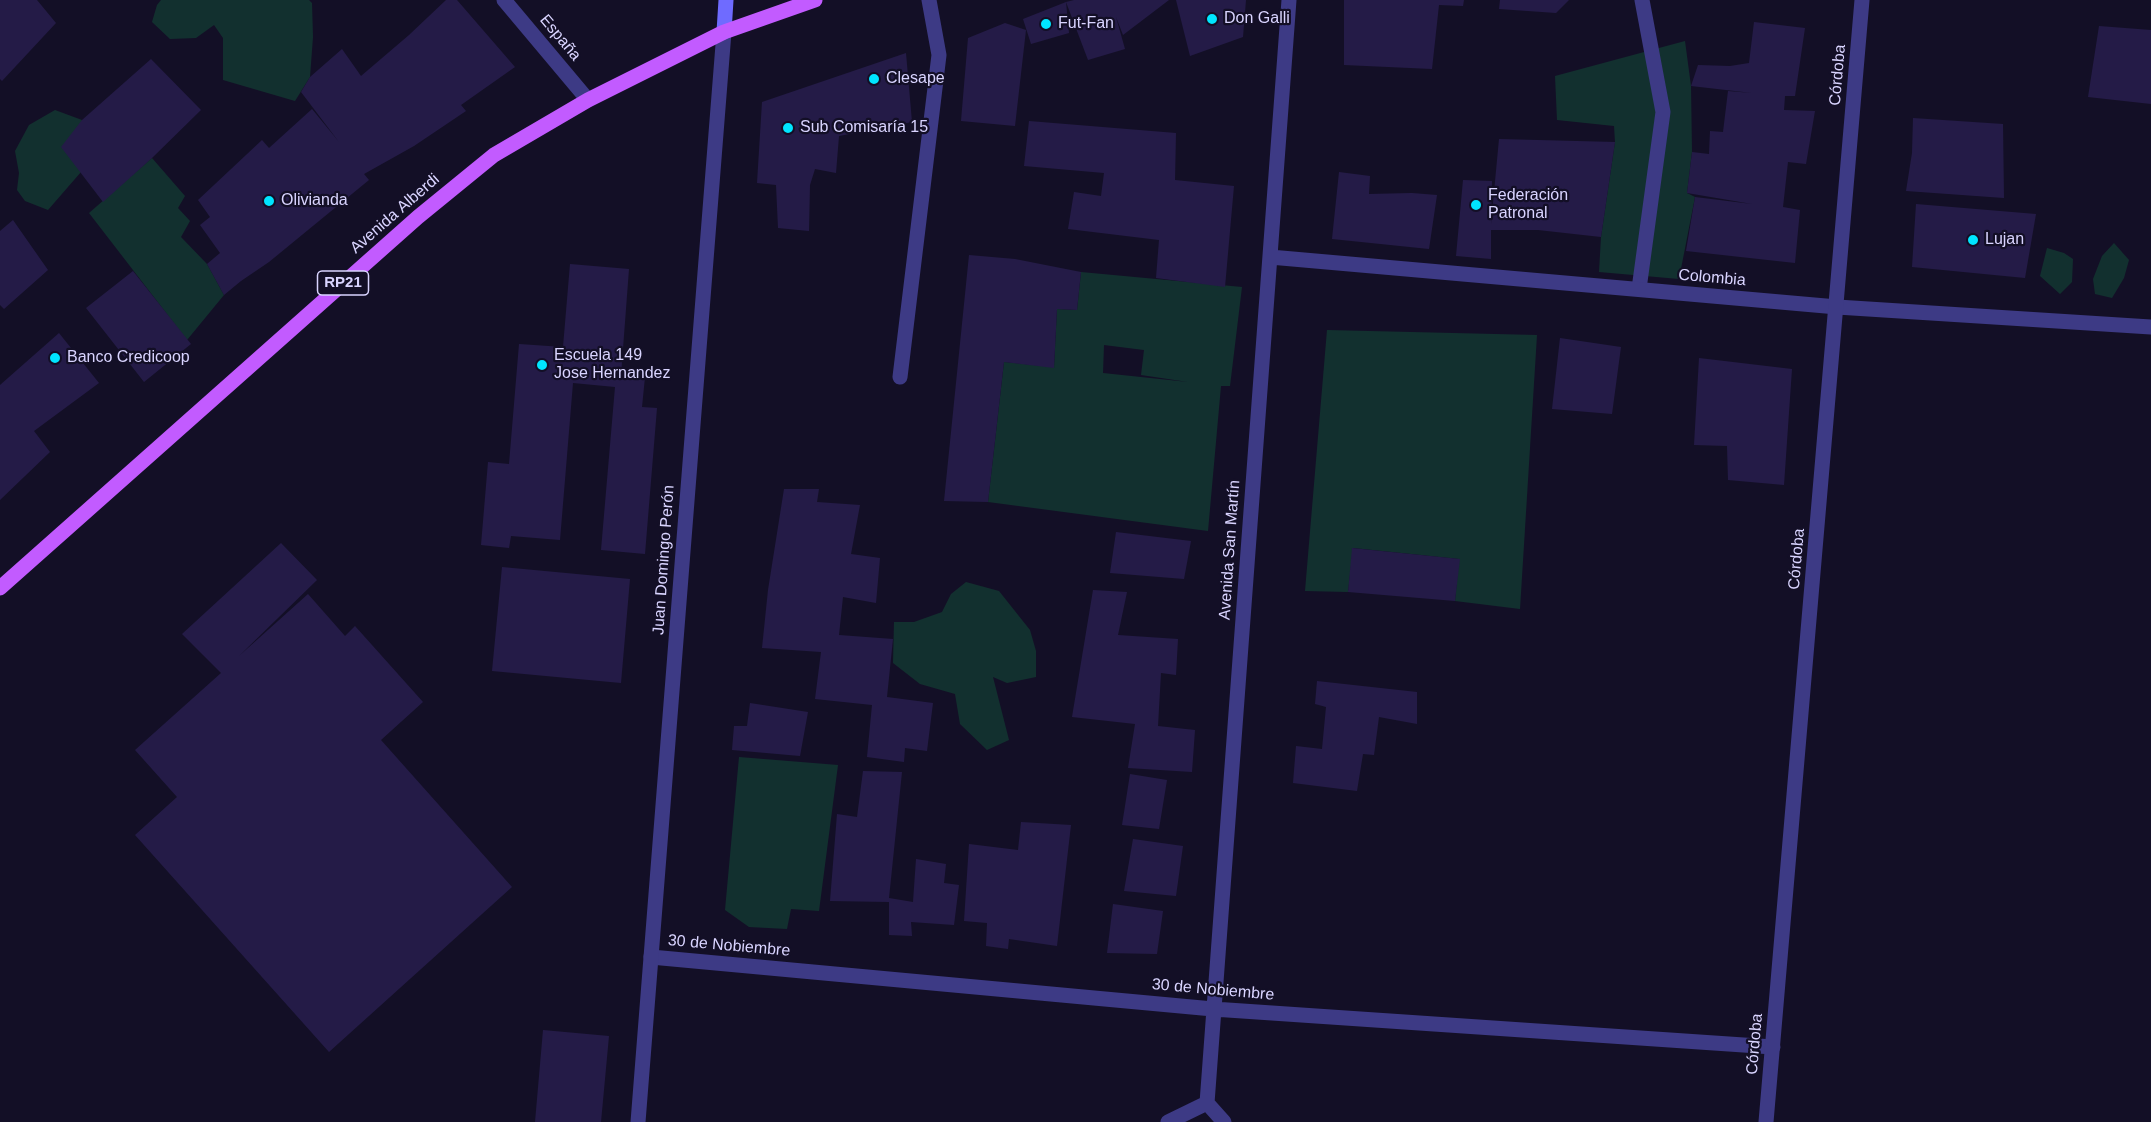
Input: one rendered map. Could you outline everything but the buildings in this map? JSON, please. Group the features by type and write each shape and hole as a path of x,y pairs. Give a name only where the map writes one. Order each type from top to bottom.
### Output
{"main road":[{"name":"Juan Domingo Perón","path":"724,33 726,0"},
{"name":"Avenida Alberdi","path":"0,588 418,217 494,155 588,100 724,33 815,0"}],"street":[{"name":"España","path":"504,0 588,100"},
{"path":"900,377 939,55 929,0"},
{"name":"Avenida San Martín","path":"1207,1103 1289,0"},
{"path":"1639,290 1663,112 1642,0"},
{"name":"Córdoba","path":"1766,1122 1862,0"},
{"name":"Juan Domingo Perón","path":"638,1122 724,33"},
{"name":"Colombia","path":"1270,257 1837,307 2151,327"},
{"name":"30 de Nobiembre","path":"651,957 1213,1009 1773,1047"},
{"path":"1168,1122 1207,1103 1224,1122"}],"green space":[{"path":"161,0 309,0 312,3 313,37 310,77 295,101 223,80 223,38 214,25 196,38 170,39 152,22 157,5"},
{"path":"1685,41 1691,86 1692,152 1687,193 1695,197 1679,279 1599,272 1601,237 1615,142 1614,126 1557,120 1555,76"},
{"path":"55,110 82,120 81,172 48,210 25,201 17,190 19,173 15,151 29,125"},
{"path":"152,158 185,196 178,208 190,221 181,237 207,264 224,295 187,340 89,213"},
{"path":"2114,243 2129,260 2124,278 2112,298 2095,294 2093,279 2102,256"},
{"path":"2047,248 2064,253 2073,259 2072,282 2060,294 2040,276"},
{"path":"1081,272 1242,287 1230,386 1221,386 1208,531 988,502 1004,362 1054,367 1057,309 1077,310","holes":["1104,345 1144,350 1141,375 1188,382 1103,373"]},
{"path":"1327,330 1537,335 1520,609 1455,601 1459,559 1353,548 1348,592 1305,591"},
{"path":"966,582 999,591 1030,630 1036,651 1036,677 1007,683 993,677 1009,740 987,750 960,724 955,694 920,684 893,663 894,622 914,622 942,612 951,594"},
{"path":"739,757 838,765 819,911 791,909 787,929 749,927 725,910"}],"place":[{"name":"Don Galli","path":"1212,19"},
{"name":"Fut-Fan","path":"1046,24"},
{"name":"Clesape","path":"874,79"},
{"name":"Sub Comisaría 15","path":"788,128"},
{"name":"Olivianda","path":"269,201"},
{"name":"Federación Patronal","path":"1476,205"},
{"name":"Lujan","path":"1973,240"},
{"name":"Banco Credicoop","path":"55,358"},
{"name":"Escuela 149 Jose Hernandez","path":"542,365"}]}
